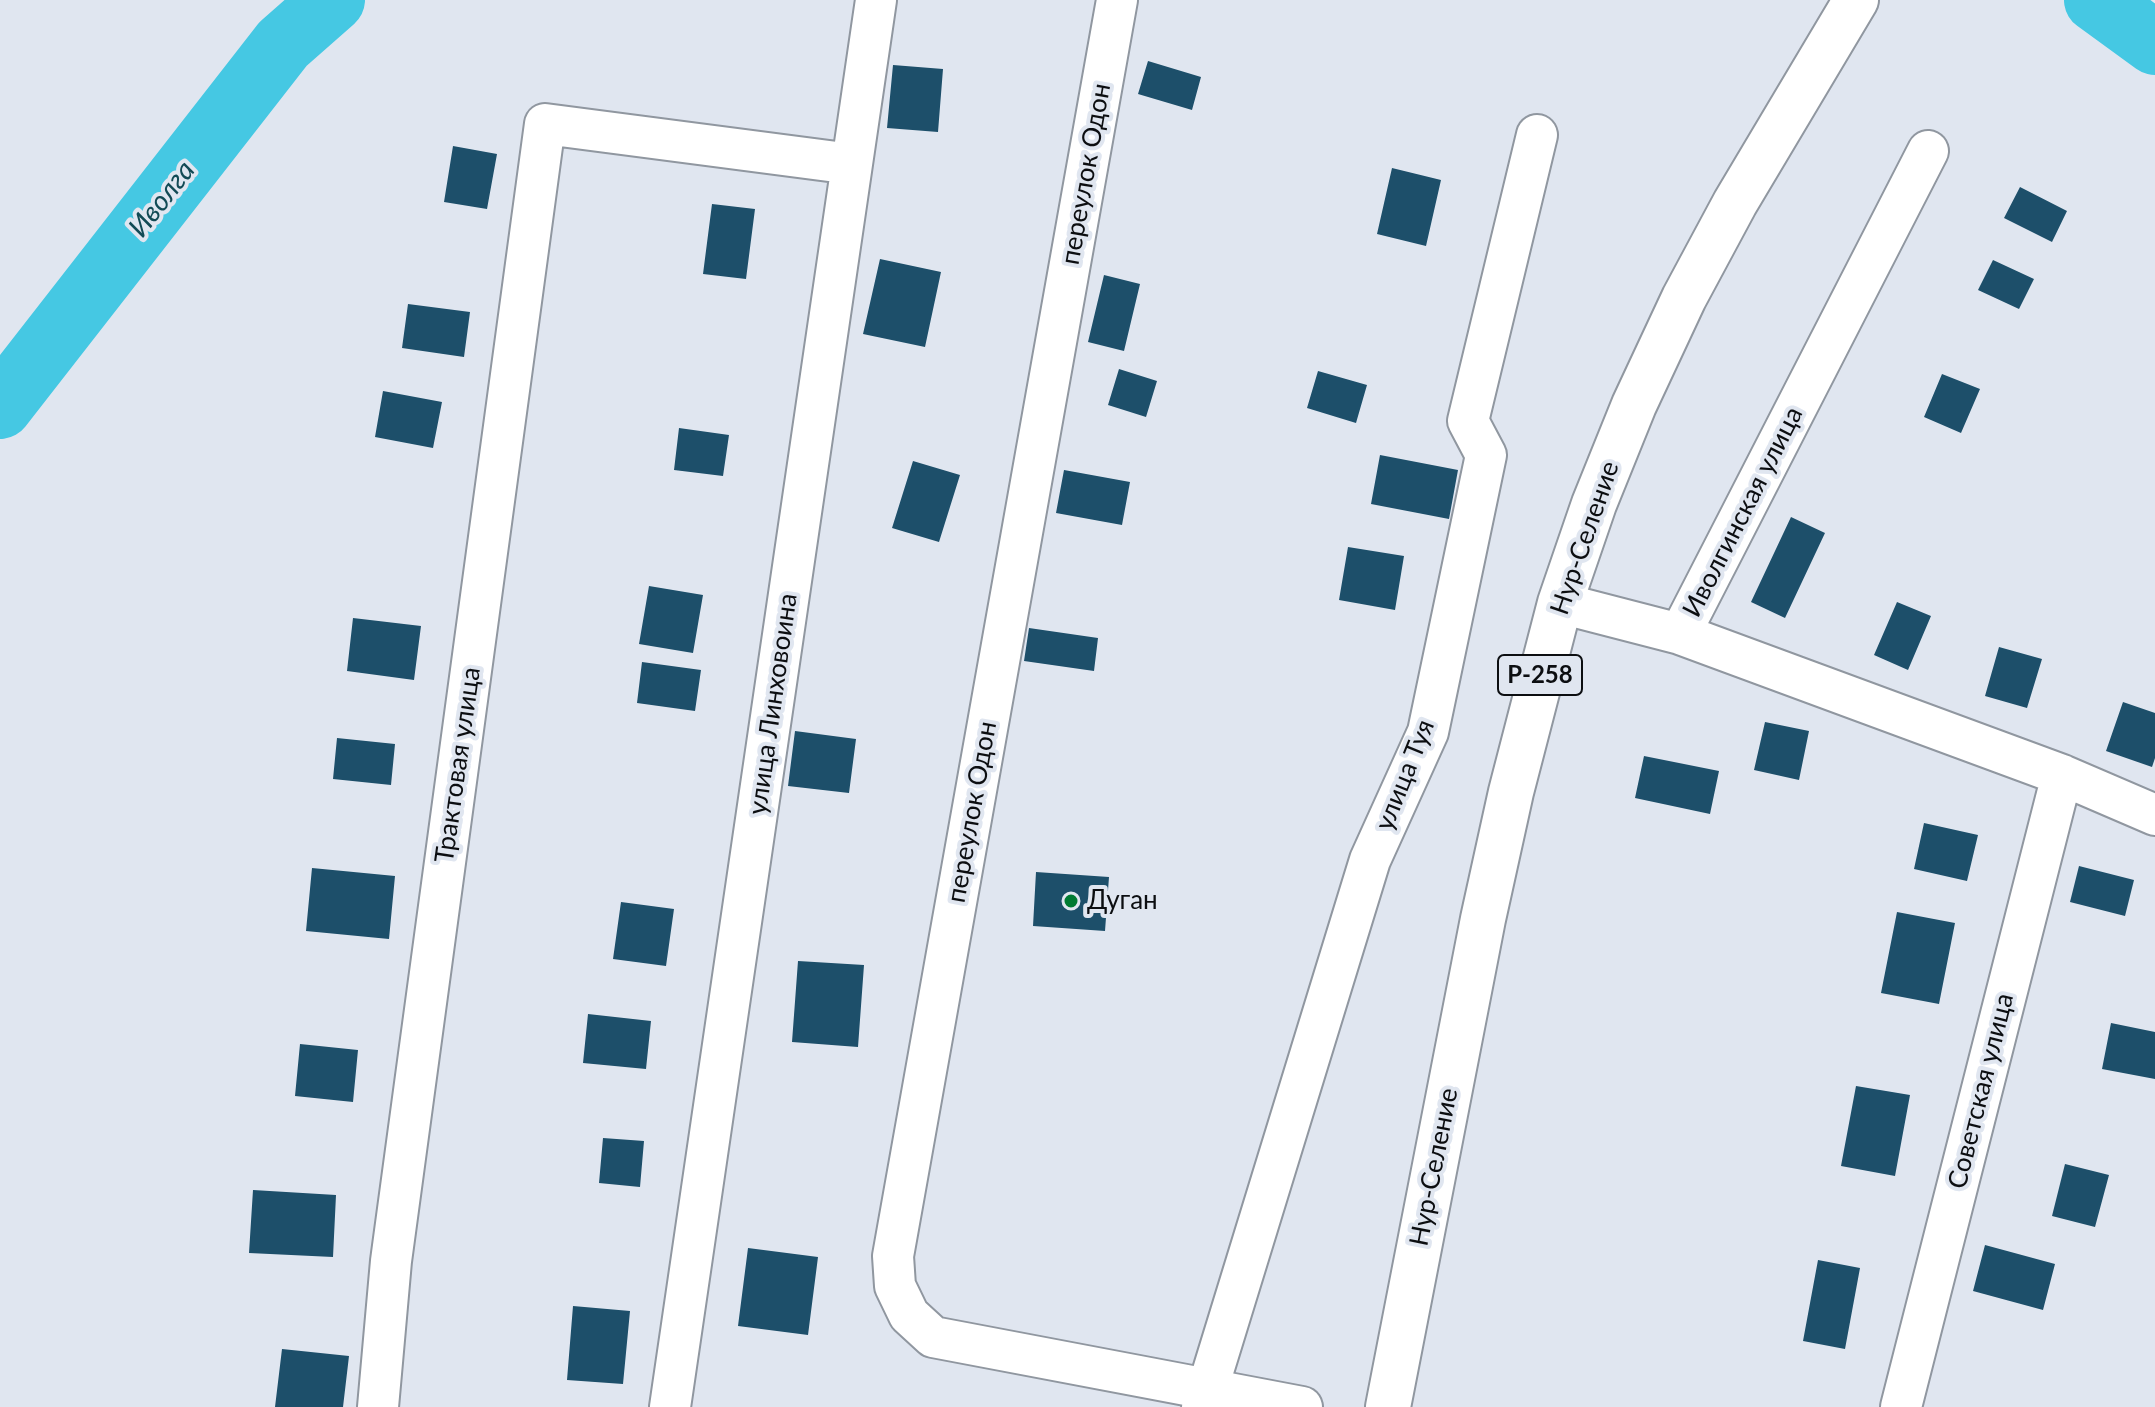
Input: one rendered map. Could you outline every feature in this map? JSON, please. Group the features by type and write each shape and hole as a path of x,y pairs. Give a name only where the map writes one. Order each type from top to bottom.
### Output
{"highway":[{"name":"Нур-Селение","path":"1388,1407 1483,919 1511,792 1560,603 1617,447 1684,298 1785,115 1856,0"}],"street":[{"name":"улица Линховоина","path":"670,1407 876,0"},
{"name":"переулок Одон","path":"1117,0 893,1256 895,1286 909,1315 933,1337 1204,1398 1302,1407"},
{"name":"Трактовая улица","path":"378,1407 391,1261 545,124 852,164"},
{"name":"улица Туя","path":"1204,1398 1370,860 1428,732 1486,455 1468,421 1537,135"},
{"name":"Иволгинская улица","path":"1928,151 1680,634 2062,775 2155,815"},
{"path":"1560,603 1680,634"},
{"name":"Советская улица","path":"1901,1407 2062,775"}],"building":[{"path":"1148,61 1201,77 1192,110 1138,94"},
{"path":"893,65 943,69 938,132 887,128"},
{"path":"453,146 497,154 487,209 444,202"},
{"path":"1392,168 1441,180 1426,246 1377,234"},
{"path":"2020,187 2067,211 2052,242 2004,218"},
{"path":"712,204 755,209 746,279 703,274"},
{"path":"880,259 941,272 925,347 863,334"},
{"path":"1993,260 2034,279 2019,309 1978,290"},
{"path":"1104,275 1140,284 1124,351 1088,342"},
{"path":"408,304 470,312 464,357 402,348"},
{"path":"1119,369 1157,381 1146,417 1108,405"},
{"path":"1318,371 1367,385 1356,423 1307,408"},
{"path":"1942,374 1980,389 1961,433 1924,417"},
{"path":"383,391 442,402 433,448 375,437"},
{"path":"679,428 729,435 723,476 674,470"},
{"path":"1380,455 1458,470 1449,519 1371,504"},
{"path":"913,461 960,475 939,542 892,528"},
{"path":"1064,470 1130,482 1122,525 1056,513"},
{"path":"1791,517 1825,533 1785,618 1751,602"},
{"path":"1348,547 1404,556 1395,610 1339,600"},
{"path":"649,586 703,595 693,653 639,644"},
{"path":"1897,602 1931,616 1908,670 1874,655"},
{"path":"353,618 421,626 414,680 347,671"},
{"path":"1029,628 1098,638 1094,671 1024,661"},
{"path":"1999,647 2042,659 2027,708 1985,696"},
{"path":"642,662 701,670 695,711 637,703"},
{"path":"2123,702 2155,713 2155,758 2152,767 2106,751"},
{"path":"1765,722 1809,731 1799,780 1754,770"},
{"path":"795,731 856,739 849,793 788,786"},
{"path":"337,738 395,744 391,785 333,779"},
{"path":"1644,756 1719,771 1710,814 1635,798"},
{"path":"1924,823 1978,835 1967,881 1914,869"},
{"path":"2079,866 2134,880 2125,916 2070,902"},
{"path":"312,868 395,876 389,939 306,931"},
{"name":"Дуган","path":"1036,872 1109,877 1105,931 1033,926"},
{"path":"621,902 674,909 666,966 613,959"},
{"path":"1897,912 1955,923 1939,1004 1881,993"},
{"path":"798,961 864,965 858,1047 792,1042"},
{"path":"588,1014 651,1021 646,1069 583,1063"},
{"path":"2111,1023 2155,1032 2155,1079 2102,1069"},
{"path":"300,1044 358,1050 353,1102 295,1096"},
{"path":"1856,1086 1910,1095 1895,1176 1841,1166"},
{"path":"603,1138 644,1141 640,1187 599,1183"},
{"path":"2065,1164 2109,1175 2095,1227 2052,1216"},
{"path":"253,1190 336,1195 333,1257 249,1253"},
{"path":"1985,1245 2055,1264 2043,1310 1973,1291"},
{"path":"748,1248 818,1257 808,1335 738,1326"},
{"path":"1818,1260 1860,1268 1845,1349 1803,1341"},
{"path":"573,1306 630,1311 623,1384 567,1380"},
{"path":"282,1349 349,1356 343,1407 275,1407"}],"waterway":[{"name":"Иволга","path":"0,407 283,44 333,0"},
{"name":"Иволга","path":"2096,0 2155,43"}],"place":[{"name":"Дуган","path":"1071,901"}]}
